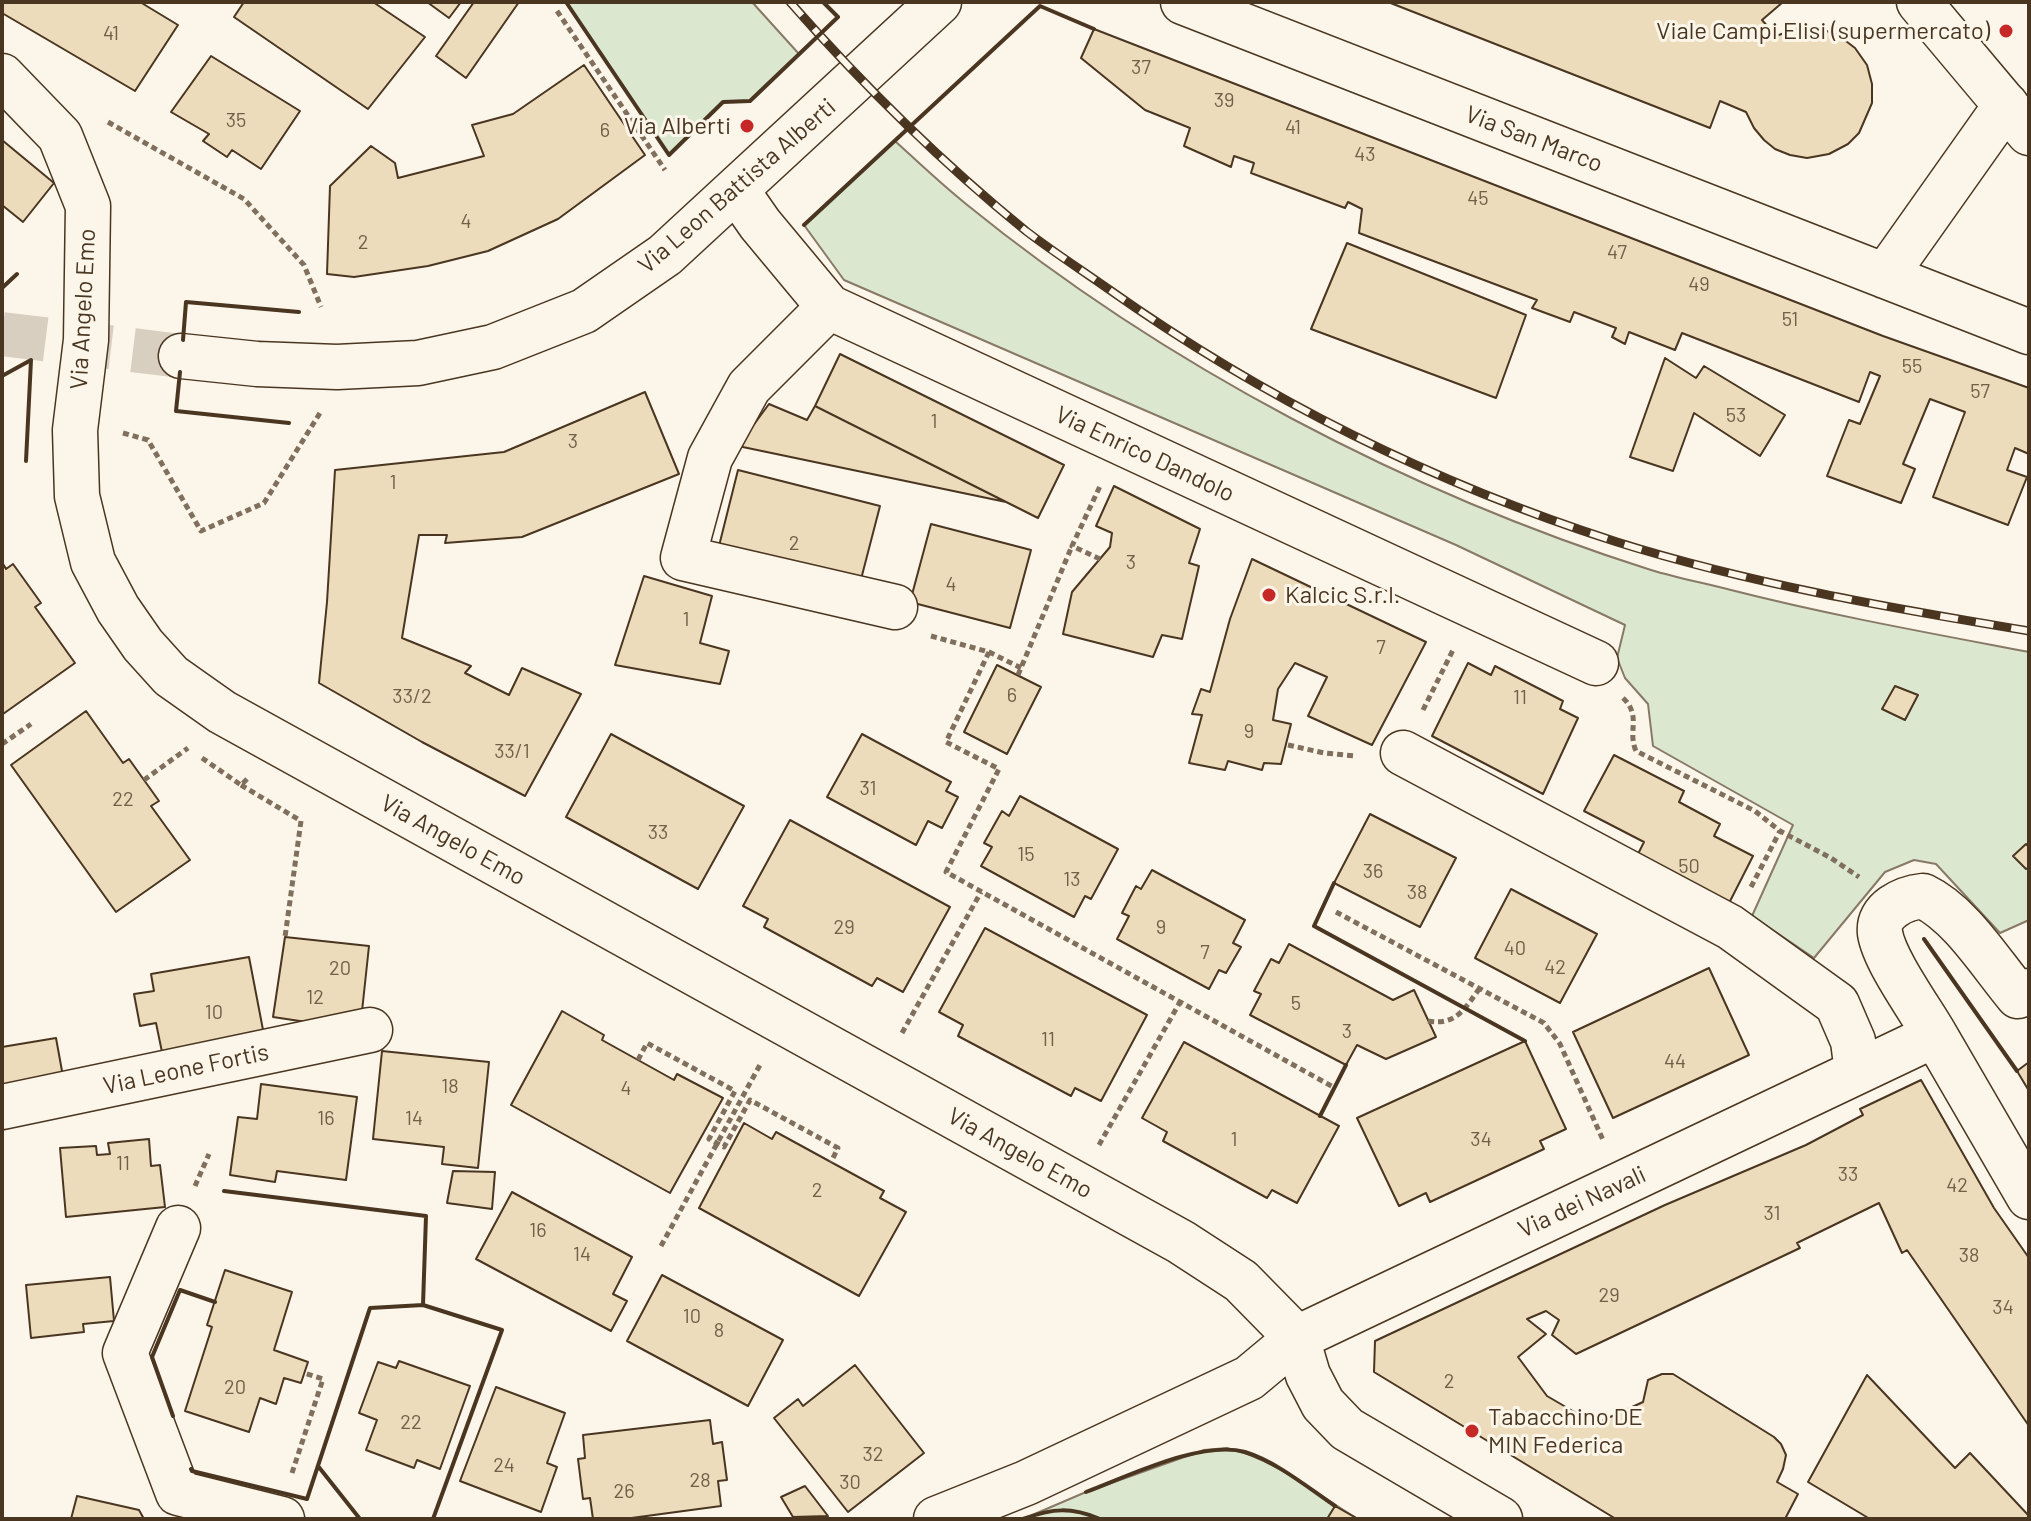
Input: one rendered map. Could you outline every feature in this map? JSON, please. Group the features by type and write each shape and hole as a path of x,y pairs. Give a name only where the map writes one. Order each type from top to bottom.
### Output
{"street":[{"name":"Via Leon Battista Alberti","path":"181,356 257,364 337,367 418,363 493,347 584,311 665,255 939,2"},
{"name":"Via San Marco","path":"1183,2 2029,332"},
{"path":"1885,276 2018,119 1919,2"},
{"name":"Via Angelo Emo","path":"2,76 60,136 88,206 86,340 75,430 77,496 93,562 118,609 143,645 171,676 222,712 1181,1242 1241,1281 1297,1338"},
{"name":"Via Enrico Dandolo","path":"737,191 760,224 829,307 1596,663"},
{"path":"829,307 749,387 710,458 683,558 895,607"},
{"path":"1403,753 1730,927 1837,1004 1853,1041 1857,1072"},
{"path":"2029,991 2018,996 1955,919 1938,903 1923,896 1911,897 1894,906 1883,918 1880,931 1887,953 2029,1197"},
{"name":"Via Leone Fortis","path":"2,1107 370,1030"},
{"name":"Via dei Navali","path":"936,1519 1026,1483 1249,1378 1297,1338 1935,1035"},
{"path":"178,1228 125,1353 178,1493 286,1498"},
{"path":"1297,1338 1308,1375 1323,1404 1347,1429 1500,1519"}],"path":[{"path":"557,11 665,170"},
{"path":"97,116 244,199 304,265 321,307"},
{"path":"123,433 148,440 201,531 264,503 328,401"},
{"path":"1018,675 1072,546 1121,443"},
{"path":"1072,546 1100,559"},
{"path":"895,607 890,626 989,652 1021,668"},
{"path":"1288,745 1324,753 1366,757 1403,753 1474,607"},
{"path":"989,652 946,742 999,769 946,872 1335,1088"},
{"path":"1596,663 1589,681 1627,701 1634,716 1632,743 1636,751 1755,811 1780,831 1831,858 1894,906"},
{"path":"2,744 31,724"},
{"path":"144,780 188,748"},
{"path":"241,785 301,821 285,937"},
{"path":"1730,927 1780,831"},
{"path":"896,1045 981,892"},
{"path":"1336,912 1544,1023 1560,1044 1604,1141"},
{"path":"1428,1021 1440,1023 1453,1020 1466,1008 1479,988"},
{"path":"1093,1156 1180,1002"},
{"path":"638,1060 647,1043 735,1091 709,1139 717,1144 724,1147 750,1100 838,1148 831,1162"},
{"path":"661,1246 761,1063"},
{"path":"286,1498 323,1379 304,1373"}],"green space":[{"path":"566,2 752,2 799,54 750,101 723,102 669,155"},
{"path":"895,141 966,204 1042,263 1122,318 1206,370 1380,463 1560,539 1661,573 1842,616 2029,652 2029,920 2000,933 1936,864 1914,860 1885,872 1814,958 1752,916 1793,825 1653,746 1648,704 1625,678 1617,658 1625,625 1456,545 844,280 804,225"},
{"path":"1227,1448 1279,1469 1358,1519 1023,1519 1086,1492 1204,1450"}],"building":[{"path":"2,2 140,2 178,25 135,91 2,13"},
{"path":"244,2 373,2 425,37 368,109 234,17"},
{"path":"427,2 461,2 449,18"},
{"path":"474,2 519,2 466,78 436,56"},
{"path":"1388,2 1783,2 1762,20 1776,36 1798,28 1818,28 1838,35 1855,48 1867,65 1872,84 1872,103 1859,133 1848,144 1829,154 1807,158 1790,155 1764,140 1746,112 1720,101 1710,128"},
{"path":"1094,29 1883,336 2029,388 2029,454 2015,448 2007,470 2027,477 2008,525 1933,497 1965,412 1930,399 1903,464 1915,469 1901,503 1827,476 1849,420 1860,424 1880,376 1870,372 1859,402 1682,333 1675,350 1629,332 1625,344 1612,337 1616,328 1574,312 1570,322 1532,308 1537,300 1359,233 1362,209 1348,202 1345,208 1251,173 1254,163 1234,156 1231,167 1184,146 1190,128 1145,110 1081,58"},
{"path":"211,56 300,111 261,169 232,150 227,157 203,141 209,134 171,112"},
{"path":"584,65 645,155 558,219 488,251 428,266 354,277 327,274 330,186 371,146 395,163 398,178 484,156 472,125 513,114"},
{"path":"2,140 54,183 23,222 2,205"},
{"path":"1347,243 1526,315 1496,398 1311,329"},
{"path":"840,354 1064,465 1038,518 815,406"},
{"path":"1665,358 1696,378 1704,366 1785,415 1760,456 1694,413 1673,471 1630,457"},
{"path":"645,392 679,474 522,537 445,543 447,535 419,535 402,638 471,666 465,673 509,695 522,668 581,694 525,796 319,683 335,470 504,452"},
{"path":"769,404 807,420 815,406 1006,502 738,446"},
{"path":"738,470 880,506 859,587 718,550"},
{"path":"1114,486 1200,529 1189,563 1199,566 1182,639 1162,635 1153,657 1063,634 1072,592 1110,547 1112,533 1096,526"},
{"path":"931,524 1031,550 1010,628 910,602"},
{"path":"1252,559 1426,642 1372,745 1308,716 1327,677 1295,663 1278,689 1273,720 1291,724 1281,764 1264,763 1262,770 1228,761 1225,770 1189,763 1202,715 1192,714 1201,689 1210,692 1230,619"},
{"path":"2,562 6,569 13,564 41,603 35,607 75,663 3,714"},
{"path":"644,576 712,596 700,643 729,651 720,684 615,665"},
{"path":"1468,663 1491,675 1495,666 1563,701 1560,709 1578,718 1543,794 1432,736"},
{"path":"997,665 1041,687 1007,754 964,732"},
{"path":"1895,686 1918,695 1905,720 1882,709"},
{"path":"86,711 123,763 129,759 159,801 151,806 190,860 116,912 11,765"},
{"path":"611,734 744,806 698,889 566,817"},
{"path":"862,734 951,782 946,791 958,797 942,828 928,821 916,845 827,797"},
{"path":"1614,755 1684,791 1679,802 1720,824 1714,836 1753,856 1724,913 1632,866 1644,842 1584,811"},
{"path":"1020,796 1118,849 1091,899 1085,896 1074,917 981,866 992,847 984,843 1002,811 1009,816"},
{"path":"1370,814 1456,858 1420,927 1334,883"},
{"path":"790,820 950,907 903,992 877,978 872,986 764,927 768,919 743,906"},
{"path":"2026,844 2029,847 2029,867 2026,869 2013,856"},
{"path":"1152,870 1245,920 1233,943 1241,947 1226,973 1219,970 1209,989 1117,939 1129,916 1122,913 1136,886 1141,889"},
{"path":"1511,889 1597,934 1560,1003 1475,958"},
{"path":"985,928 1147,1015 1101,1101 1075,1088 1071,1096 958,1036 963,1025 939,1012"},
{"path":"285,937 369,946 360,1030 273,1017"},
{"path":"1289,944 1393,1000 1414,990 1436,1037 1386,1059 1357,1045 1346,1065 1250,1015 1261,994 1254,991 1271,959 1279,963"},
{"path":"249,957 264,1035 162,1052 156,1023 140,1026 134,994 154,991 151,974"},
{"path":"1709,968 1749,1055 1613,1118 1573,1032"},
{"path":"562,1011 604,1035 602,1040 674,1080 677,1074 723,1098 670,1193 511,1105"},
{"path":"56,1038 64,1082 2,1093 2,1047"},
{"path":"1525,1041 1566,1129 1540,1141 1544,1149 1430,1202 1426,1193 1399,1206 1357,1118"},
{"path":"1184,1042 1339,1126 1297,1203 1272,1190 1267,1198 1163,1141 1167,1132 1142,1118"},
{"path":"382,1051 489,1062 478,1168 442,1164 444,1147 373,1139"},
{"path":"2029,1062 2029,1091 2017,1071"},
{"path":"1921,1080 1994,1208 2029,1258 2029,1426 1907,1250 1902,1253 1879,1203 1797,1243 1800,1248 1576,1354 1552,1335 1559,1320 1546,1311 1527,1319 1546,1334 1518,1357 1547,1396 1595,1424 1643,1402 1648,1380 1662,1374 1673,1374 1774,1437 1786,1455 1777,1482 1798,1494 1785,1519 1616,1519 1374,1372 1375,1341 1665,1205 1806,1145 1863,1115 1860,1109"},
{"path":"261,1084 357,1097 346,1180 277,1171 275,1182 230,1175 238,1117 257,1119"},
{"path":"744,1123 772,1139 776,1132 884,1191 880,1198 906,1212 859,1296 699,1208"},
{"path":"149,1139 151,1166 160,1165 165,1207 66,1217 60,1148 96,1146 97,1155 110,1154 108,1143"},
{"path":"453,1171 495,1172 492,1209 447,1203"},
{"path":"512,1192 632,1257 613,1294 627,1301 611,1331 476,1259"},
{"path":"225,1270 292,1292 274,1350 308,1362 301,1383 284,1378 276,1404 260,1398 249,1432 185,1411 212,1327 207,1325"},
{"path":"662,1275 783,1340 748,1406 627,1341"},
{"path":"110,1277 114,1321 83,1324 84,1332 31,1338 26,1285"},
{"path":"399,1361 470,1386 440,1469 417,1460 414,1468 366,1450 377,1420 359,1413 378,1362 396,1368"},
{"path":"855,1365 924,1453 848,1512 774,1418 798,1399 803,1406"},
{"path":"1867,1375 1955,1468 1970,1453 2029,1519 1870,1519 1808,1482"},
{"path":"496,1387 565,1413 547,1463 557,1467 541,1512 460,1481"},
{"path":"710,1420 713,1444 722,1442 727,1480 718,1481 721,1506 624,1519 593,1519 590,1498 583,1499 578,1459 585,1458 583,1435"},
{"path":"805,1486 828,1516 793,1517 781,1497"},
{"path":"77,1496 139,1510 144,1519 71,1519"},
{"path":"1335,1506 1358,1519 1327,1519"}],"tunnel":[{"path":"2,334 181,356"}],"railway":[{"path":"790,2 903,121 963,178 1026,231 1227,366 1353,435 1549,519 1668,557 1822,594 2029,631"}],"wall":[{"path":"566,2 669,155 723,102 750,101 838,17 823,2"},
{"path":"804,225 1040,6 1094,29"},
{"path":"2,288 17,274"},
{"path":"183,340 186,302 299,312"},
{"path":"2,376 31,360 26,461"},
{"path":"180,372 176,411 289,423"},
{"path":"1334,883 1314,926 1525,1041"},
{"path":"1924,939 2017,1071"},
{"path":"1320,1116 1346,1065"},
{"path":"191,1469 307,1499 370,1308 423,1305 426,1216 224,1191"},
{"path":"173,1416 152,1357 180,1290 215,1302"},
{"path":"423,1305 502,1330 433,1519"},
{"path":"1086,1492 1187,1455 1227,1450 1245,1452 1269,1462 1335,1506"},
{"path":"318,1466 360,1519"},
{"path":"1023,1519 1062,1510 1100,1519"}],"place":[{"name":"Viale Campi Elisi (supermercato)","path":"2006,31"},
{"name":"Via Alberti","path":"747,126"},
{"name":"Kalcic S.r.l.","path":"1269,595"},
{"name":"Tabacchino DE MIN Federica","path":"1472,1431"}]}
